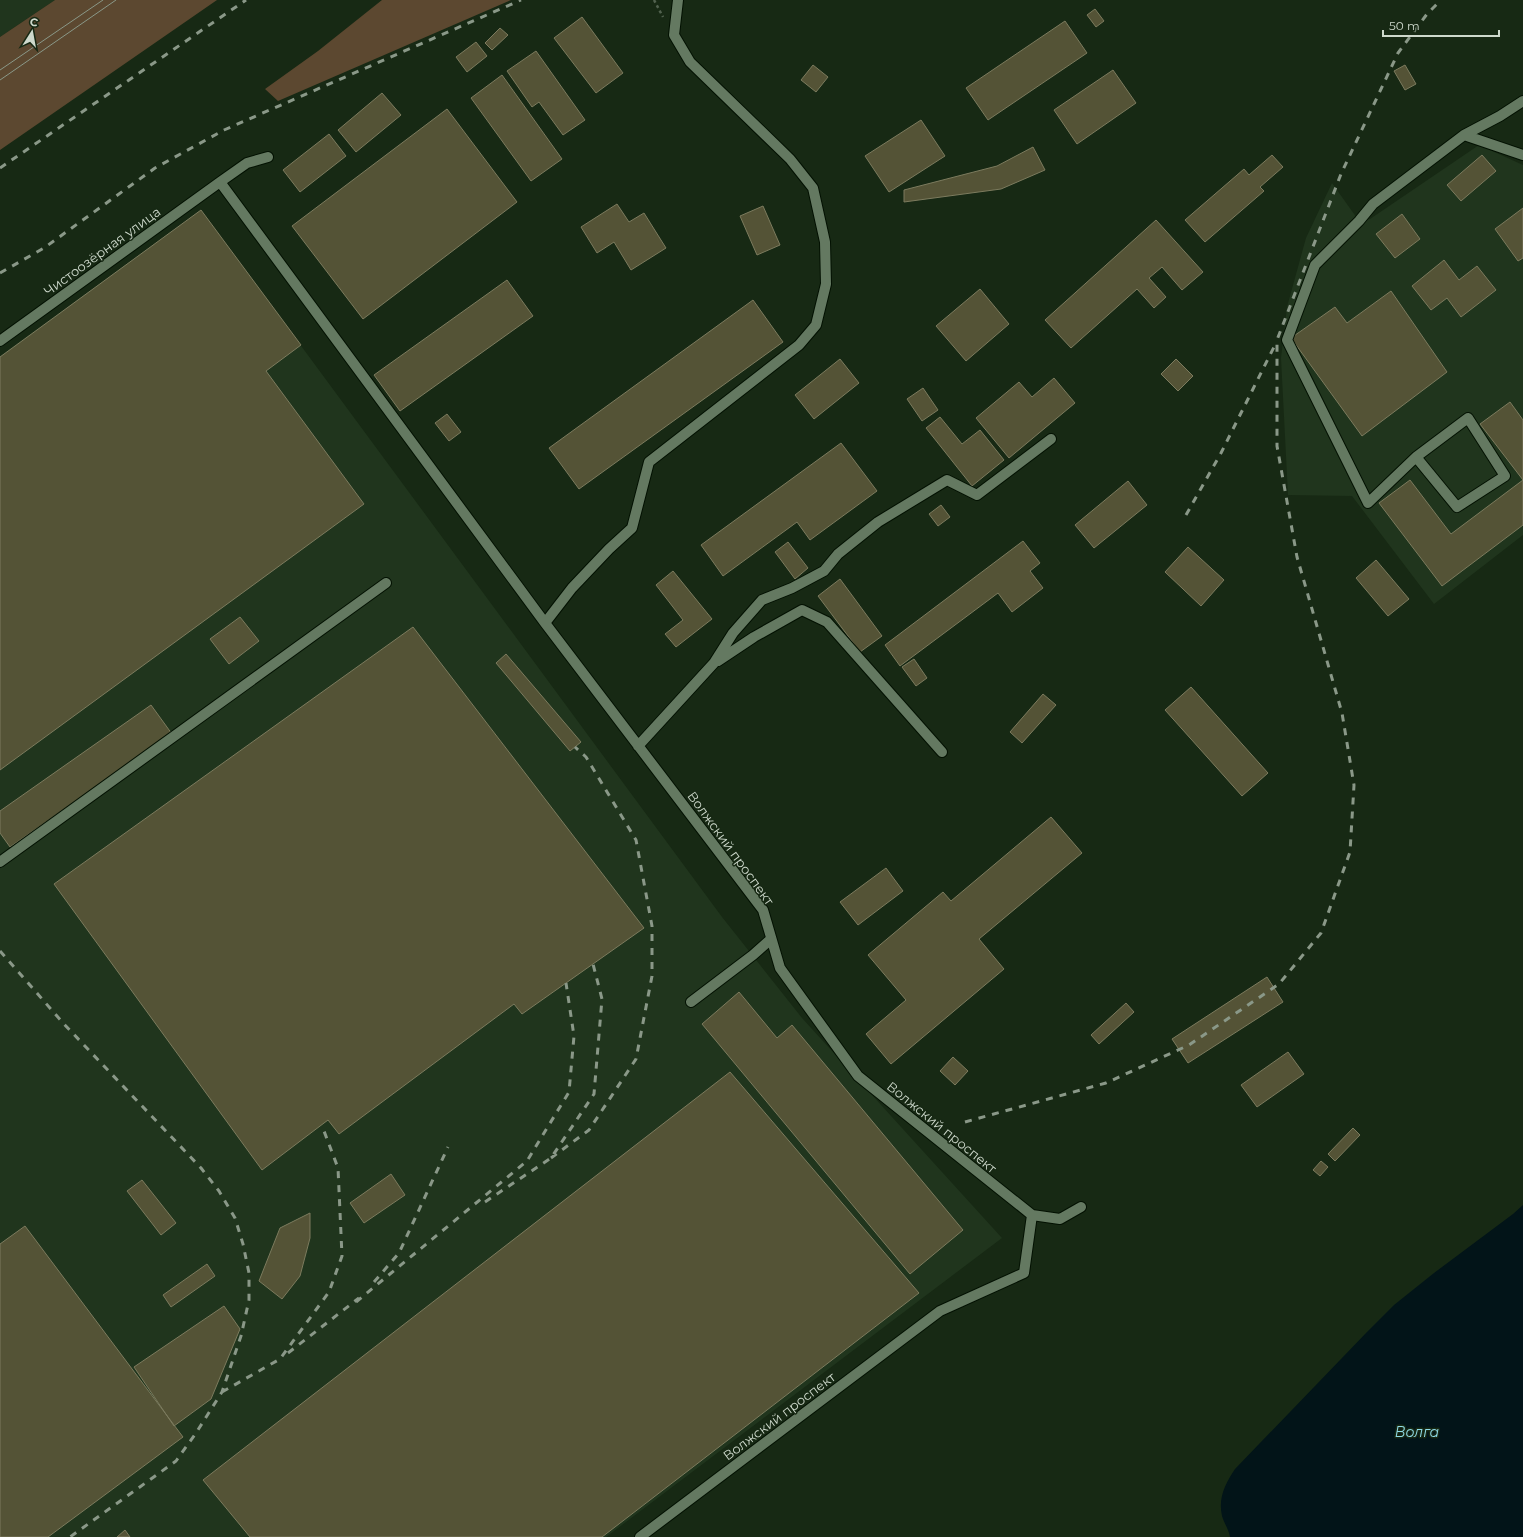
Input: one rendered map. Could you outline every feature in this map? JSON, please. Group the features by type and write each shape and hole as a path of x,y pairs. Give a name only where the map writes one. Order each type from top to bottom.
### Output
{"street":[{"path":"545,623 572,588 609,549 632,528 649,462 799,345 816,325 826,284 825,242 813,188 790,159 690,62 674,35 678,0"},
{"path":"1416,457 1457,506 1505,476 1468,418 1416,457 1368,503 1287,340 1315,265 1359,221 1373,204 1464,135 1500,116 1523,101"},
{"path":"1464,135 1523,155"},
{"name":"Чистоозёрная улица","path":"0,341 247,163 268,157"},
{"name":"Волжский проспект","path":"220,182 545,623 763,910 780,968 858,1076 1032,1215 1024,1273 940,1310 640,1537"},
{"path":"638,746 714,663 733,633 762,600 792,588 824,571 838,554 878,522 947,480 977,495 1051,439"},
{"path":"0,862 386,583"},
{"path":"714,663 754,637 802,610 827,622 942,752"},
{"path":"691,1002 753,955 771,939"},
{"path":"1032,1215 1060,1219 1081,1207"}],"shaded area":[{"path":"0,0 55,0 0,37"},
{"path":"55,0 217,0 0,150 0,37"},
{"path":"382,0 511,0 278,101 265,89 318,51"},
{"path":"1479,145 1523,165 1523,535 1434,604 1352,496 1288,495 1281,358 1287,307 1306,238 1332,183 1359,221 1370,219"},
{"path":"201,210 722,917 802,1018 1002,1238 606,1537 0,1537 0,356"}],"water":[{"name":"Волга","path":"1523,1205 1523,1537 1230,1537 1222,1516 1221,1503 1225,1486 1235,1469 1394,1305"}],"building":[{"path":"1095,9 1104,21 1096,27 1087,15"},
{"path":"582,17 623,73 596,93 554,38"},
{"path":"1065,21 1087,53 988,120 966,88"},
{"path":"500,28 508,35 492,50 485,43"},
{"path":"476,42 487,56 467,72 456,57"},
{"path":"536,51 585,120 563,135 539,102 532,107 507,71"},
{"path":"813,65 828,77 816,92 801,80"},
{"path":"1405,65 1416,84 1405,90 1394,71"},
{"path":"1113,70 1136,103 1077,144 1054,110"},
{"path":"502,75 562,159 531,181 471,98"},
{"path":"382,93 401,115 356,152 338,130"},
{"path":"447,109 517,202 363,319 292,226"},
{"path":"921,120 945,156 889,192 865,156"},
{"path":"329,134 346,156 300,192 283,170"},
{"path":"1033,147 1045,170 1001,189 904,202 904,190 997,166"},
{"path":"1272,155 1283,167 1260,187 1264,191 1205,242 1185,220 1244,169 1249,175"},
{"path":"1482,155 1496,171 1461,201 1447,185"},
{"path":"617,204 629,222 644,213 666,248 631,270 614,242 597,253 581,227"},
{"path":"763,206 780,245 757,255 740,216"},
{"path":"1523,208 1523,258 1518,261 1495,229"},
{"path":"201,210 301,345 266,371 364,504 0,770 0,357"},
{"path":"1402,214 1420,239 1395,258 1376,234"},
{"path":"1156,220 1203,272 1182,290 1162,267 1149,278 1166,297 1154,308 1137,289 1071,348 1045,320"},
{"path":"1444,260 1459,280 1477,266 1496,290 1461,317 1447,298 1431,310 1412,286"},
{"path":"507,280 533,316 400,411 374,375"},
{"path":"980,289 1009,324 966,361 936,326"},
{"path":"1391,291 1447,372 1362,436 1291,338 1335,307 1347,323"},
{"path":"753,300 783,342 579,489 549,448"},
{"path":"840,359 859,383 814,419 795,395"},
{"path":"1176,359 1193,376 1178,391 1161,374"},
{"path":"1054,378 1075,403 1009,458 976,418 1019,382 1032,397"},
{"path":"923,388 938,410 922,421 907,399"},
{"path":"1510,402 1523,420 1523,480 1480,424"},
{"path":"447,414 461,432 449,441 435,423"},
{"path":"940,417 962,444 980,430 1004,460 972,486 926,428"},
{"path":"841,443 877,491 810,540 797,522 723,576 701,545"},
{"path":"1410,480 1451,534 1523,480 1523,525 1442,586 1379,503"},
{"path":"1128,481 1147,505 1094,548 1075,525"},
{"path":"941,505 950,517 938,526 929,514"},
{"path":"1023,541 1040,563 1030,571 1043,588 1012,612 998,593 900,666 885,645"},
{"path":"788,542 808,568 795,579 775,552"},
{"path":"1188,547 1224,580 1201,606 1165,572"},
{"path":"1376,560 1409,599 1388,616 1356,578"},
{"path":"673,571 712,619 676,647 665,634 683,620 656,585"},
{"path":"840,579 882,636 860,652 818,596"},
{"path":"240,617 259,641 229,664 210,639"},
{"path":"413,627 644,928 522,1014 514,1004 339,1134 328,1120 262,1170 54,884"},
{"path":"506,654 581,742 570,751 496,663"},
{"path":"914,659 927,678 916,686 902,667"},
{"path":"1191,687 1268,773 1242,796 1165,710"},
{"path":"1043,694 1056,705 1022,743 1010,732"},
{"path":"151,705 172,734 10,847 0,833 0,811"},
{"path":"1051,817 1082,853 979,939 1004,969 891,1064 866,1034 906,1000 868,955 943,892 951,901"},
{"path":"886,868 903,891 858,925 840,902"},
{"path":"1267,977 1283,1002 1188,1063 1172,1039"},
{"path":"739,992 777,1038 792,1025 963,1230 910,1274 702,1024"},
{"path":"1126,1003 1134,1012 1099,1044 1091,1035"},
{"path":"1288,1052 1304,1074 1257,1107 1241,1085"},
{"path":"953,1057 968,1071 955,1085 940,1071"},
{"path":"730,1072 919,1293 602,1537 250,1537 203,1480"},
{"path":"1353,1128 1360,1135 1335,1161 1328,1154"},
{"path":"1321,1161 1328,1167 1320,1176 1313,1170"},
{"path":"391,1174 405,1195 364,1223 350,1203"},
{"path":"142,1180 176,1223 161,1235 127,1191"},
{"path":"310,1213 310,1238 300,1276 282,1299 259,1281 280,1228"},
{"path":"25,1226 183,1437 48,1537 0,1537 0,1244"},
{"path":"207,1264 215,1276 171,1307 163,1295"},
{"path":"224,1306 240,1329 211,1399 174,1426 134,1367"},
{"path":"125,1530 130,1537 117,1537"}],"tram line":[{"path":"0,70 103,0"},
{"path":"0,80 116,0"}],"railway":[{"path":"0,168 246,0"},
{"path":"0,273 44,248 155,168 224,130 521,0"},
{"path":"965,1122 1106,1083 1189,1045 1279,984 1321,933 1350,852 1354,785 1342,713 1297,557 1277,446 1277,340 1341,174 1398,53 1427,14 1441,0"},
{"path":"1186,515 1221,453 1276,343"},
{"path":"551,1158 589,1130 636,1059 652,976 652,926 636,840 586,757 575,747"},
{"path":"0,951 64,1024 201,1168 219,1191 235,1218 243,1244 249,1273 249,1300 241,1336 222,1392 196,1433 176,1461 70,1537"},
{"path":"485,1202 551,1158 594,1094 602,999 593,964"},
{"path":"356,1302 527,1161 569,1092 574,1036 566,983"},
{"path":"222,1392 280,1359 329,1292 342,1256 338,1168 324,1131"},
{"path":"374,1282 399,1253 448,1147"},
{"path":"288,1353 359,1298"}]}
